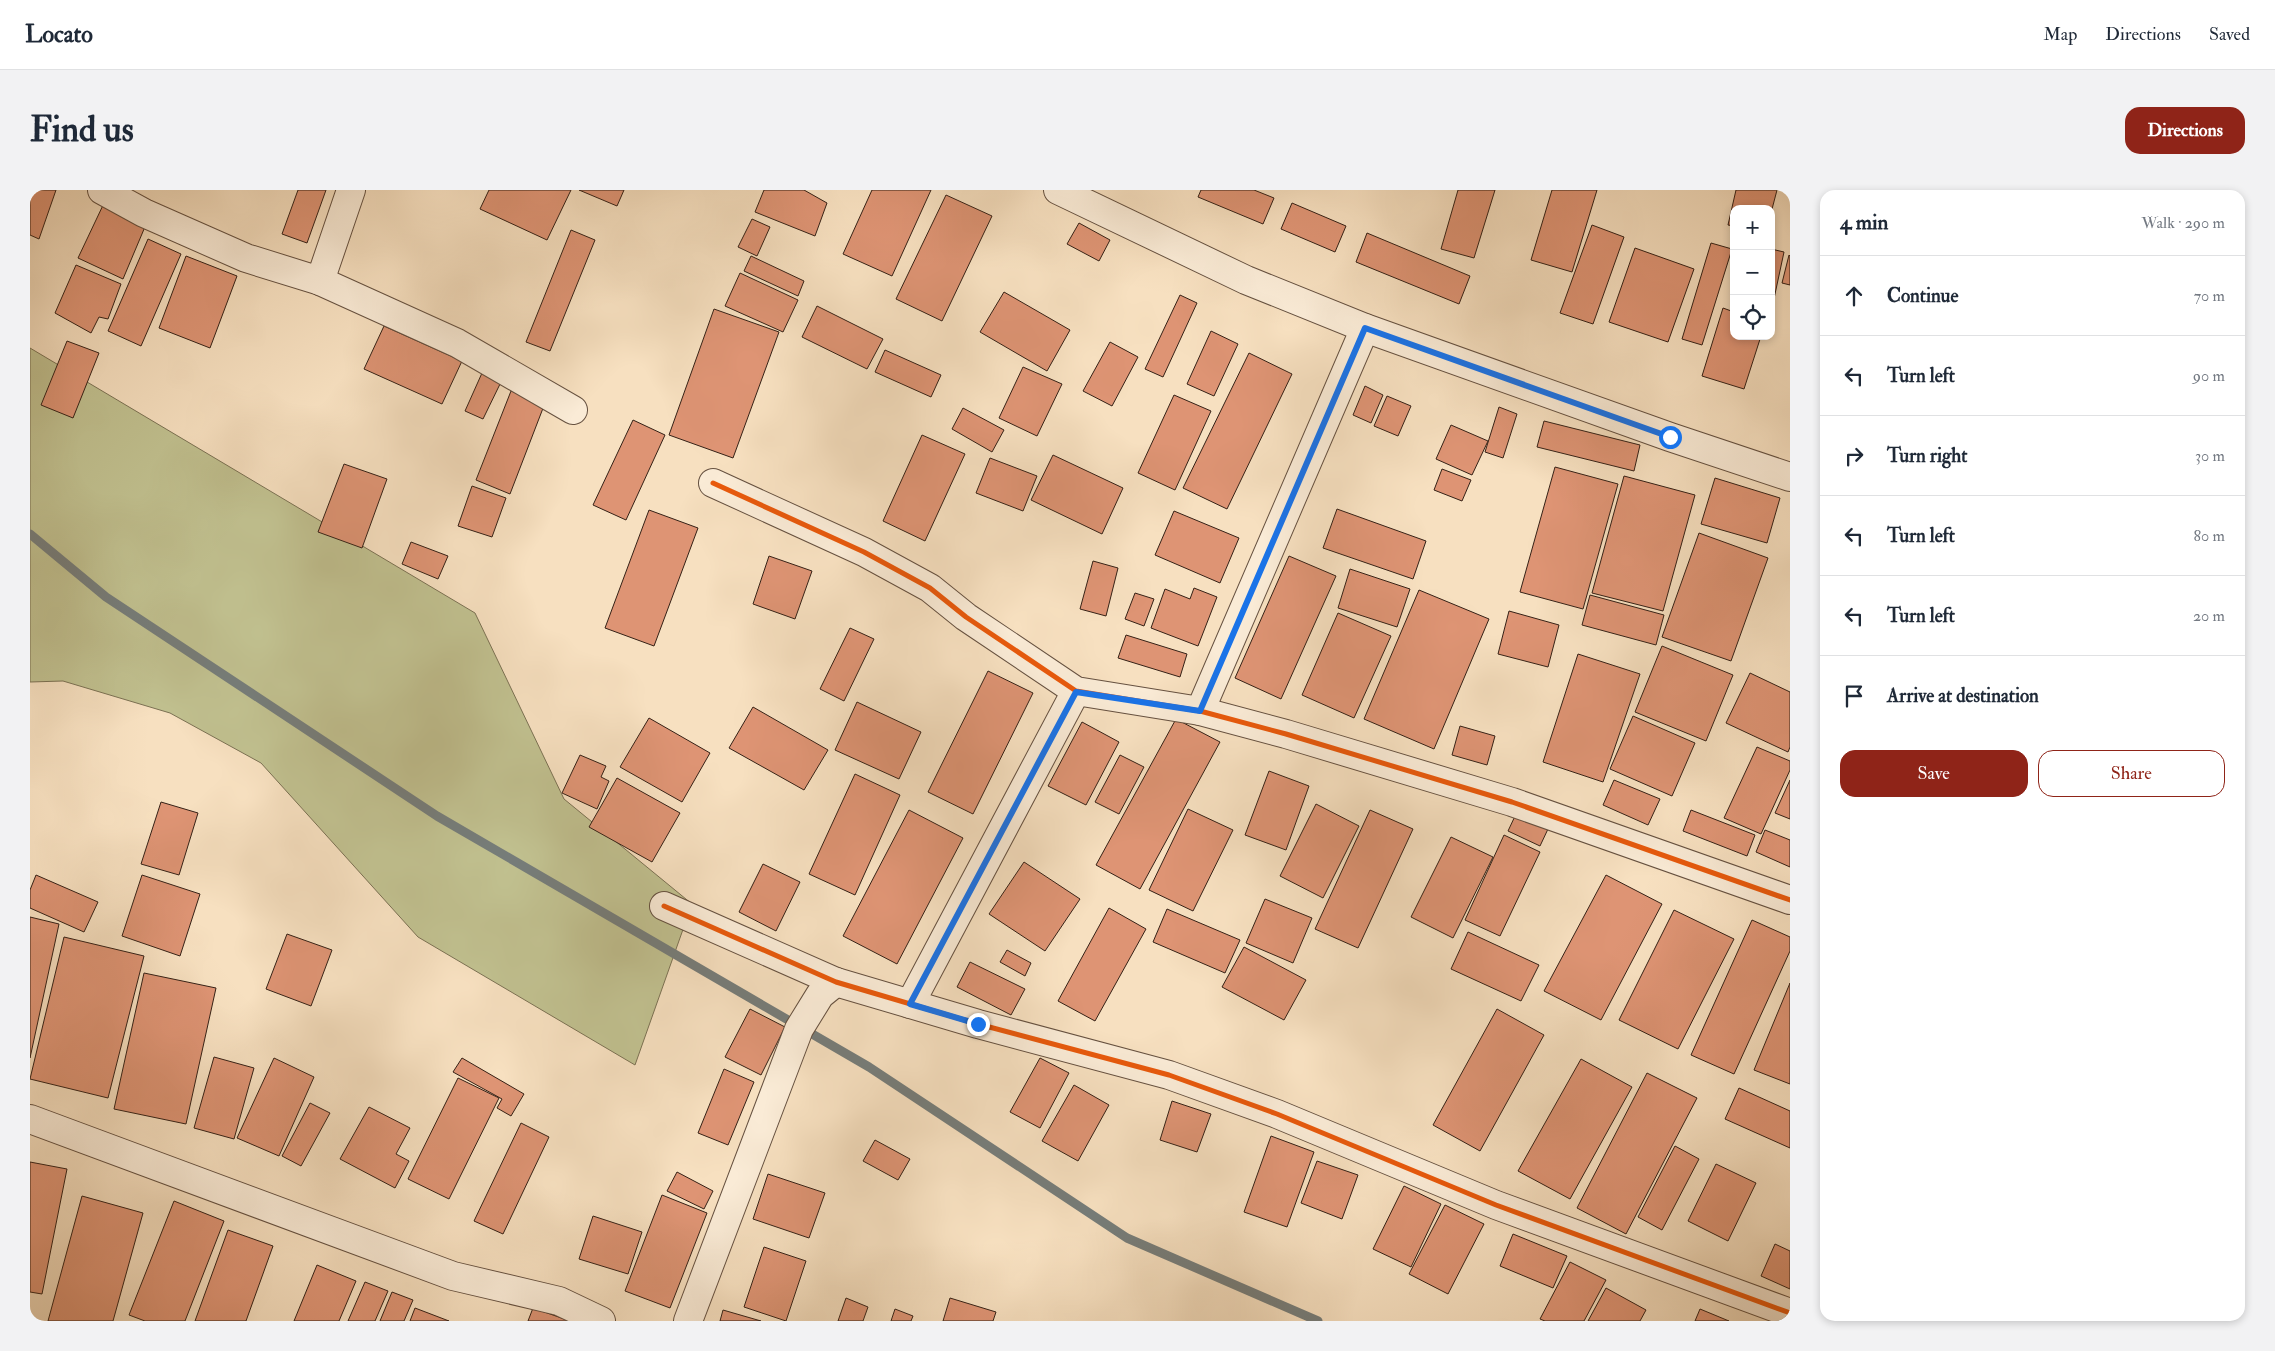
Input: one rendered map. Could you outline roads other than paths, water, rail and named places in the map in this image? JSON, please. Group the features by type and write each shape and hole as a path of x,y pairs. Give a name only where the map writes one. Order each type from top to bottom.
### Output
{"street":[{"path":"102,190 144,213 246,258 320,281 457,343 573,410"},
{"path":"320,281 351,190"},
{"path":"1058,190 1246,280 1365,328 1670,437 1790,477"},
{"path":"1200,711 1365,328"},
{"path":"713,483 864,552 930,588 966,617 1076,692 1200,711 1286,734 1512,802 1790,900"},
{"path":"910,1004 1076,692"},
{"path":"664,906 828,988 910,1004 1169,1075 1277,1114 1496,1204 1790,1313"},
{"path":"688,1321 799,1029 828,988"},
{"path":"30,1119 453,1276 559,1301 601,1321"}],"waterway":[{"path":"30,534 106,597 437,816 869,1067 1127,1238 1318,1321"}]}
